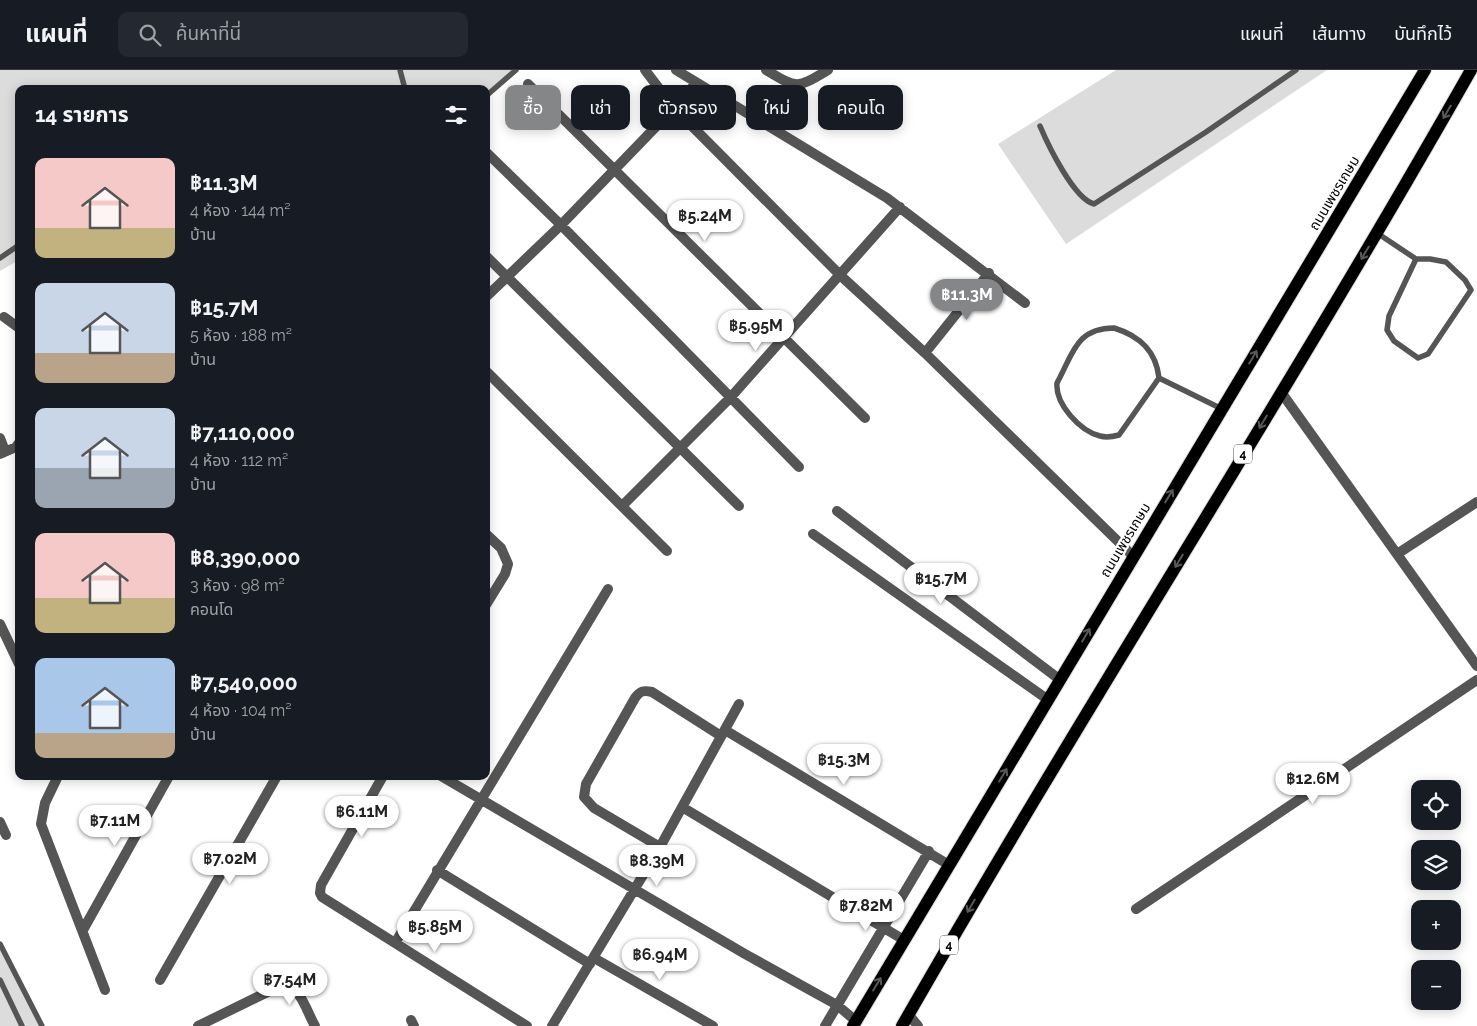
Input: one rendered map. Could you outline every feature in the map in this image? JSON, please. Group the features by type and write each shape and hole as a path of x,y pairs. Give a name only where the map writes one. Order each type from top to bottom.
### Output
{"main road":[{"name":"ถนนเพชรเกษม","path":"854,1023 1425,70"},
{"name":"4","path":"902,1026 1012,837 1377,233 1471,70"}],"street":[{"path":"645,70 656,85"},
{"path":"676,70 900,207 1025,303"},
{"path":"766,70 793,85 801,86 828,70"},
{"path":"528,84 865,418"},
{"path":"490,294 561,225 652,130"},
{"path":"696,130 841,276 925,353 1133,556"},
{"path":"490,156 561,225 799,467"},
{"path":"622,506 730,398 785,339 900,207"},
{"path":"490,260 739,506"},
{"path":"925,353 989,274"},
{"path":"4,317 15,325"},
{"path":"490,375 667,551"},
{"path":"1281,392 1477,666"},
{"path":"0,438 3,453 15,447"},
{"path":"1397,554 1477,502"},
{"path":"837,511 1059,679"},
{"path":"814,534 1048,699"},
{"path":"490,538 501,548 508,564 505,574 490,598"},
{"path":"395,943 608,589"},
{"path":"0,624 15,656"},
{"path":"1136,909 1477,680"},
{"path":"660,846 594,808 584,796 586,784 635,698 639,692 644,690 652,692 949,864"},
{"path":"552,1026 660,846 739,704"},
{"path":"56,780 45,803 42,824 48,847 83,930 105,990"},
{"path":"83,930 167,780"},
{"path":"160,980 275,780"},
{"path":"381,780 321,885 320,892 329,902 527,1026"},
{"path":"448,780 745,954 837,1005 854,1023"},
{"path":"682,807 904,940"},
{"path":"0,822 6,835"},
{"path":"825,1026 929,851"},
{"path":"438,870 592,961 713,1026"},
{"path":"204,1025 284,984 292,986 298,993 315,1026"},
{"path":"908,1014 918,1026"}],"lane":[{"path":"400,70 405,85"},
{"path":"490,93 516,70"},
{"path":"1040,126 1064,173 1087,202 1094,204 1198,137 1296,70"},
{"path":"1377,233 1416,259 1446,262 1465,280 1471,290 1428,354 1418,358 1394,341 1386,330 1389,316 1416,259"},
{"path":"0,258 15,248"},
{"path":"1114,328 1126,332 1142,342 1152,352 1157,364 1159,378 1119,436 1110,438 1098,436 1073,418 1057,393 1057,383 1082,338 1098,330 1114,328"},
{"path":"1159,378 1222,409"},
{"path":"0,944 42,1026"},
{"path":"0,980 22,1026"}],"shaded area":[{"path":"0,70 516,70 490,92 490,85 15,85 15,262 0,271"},
{"path":"1116,70 1327,70 1066,244 998,144"},
{"path":"0,950 39,1026 0,1026"}]}
